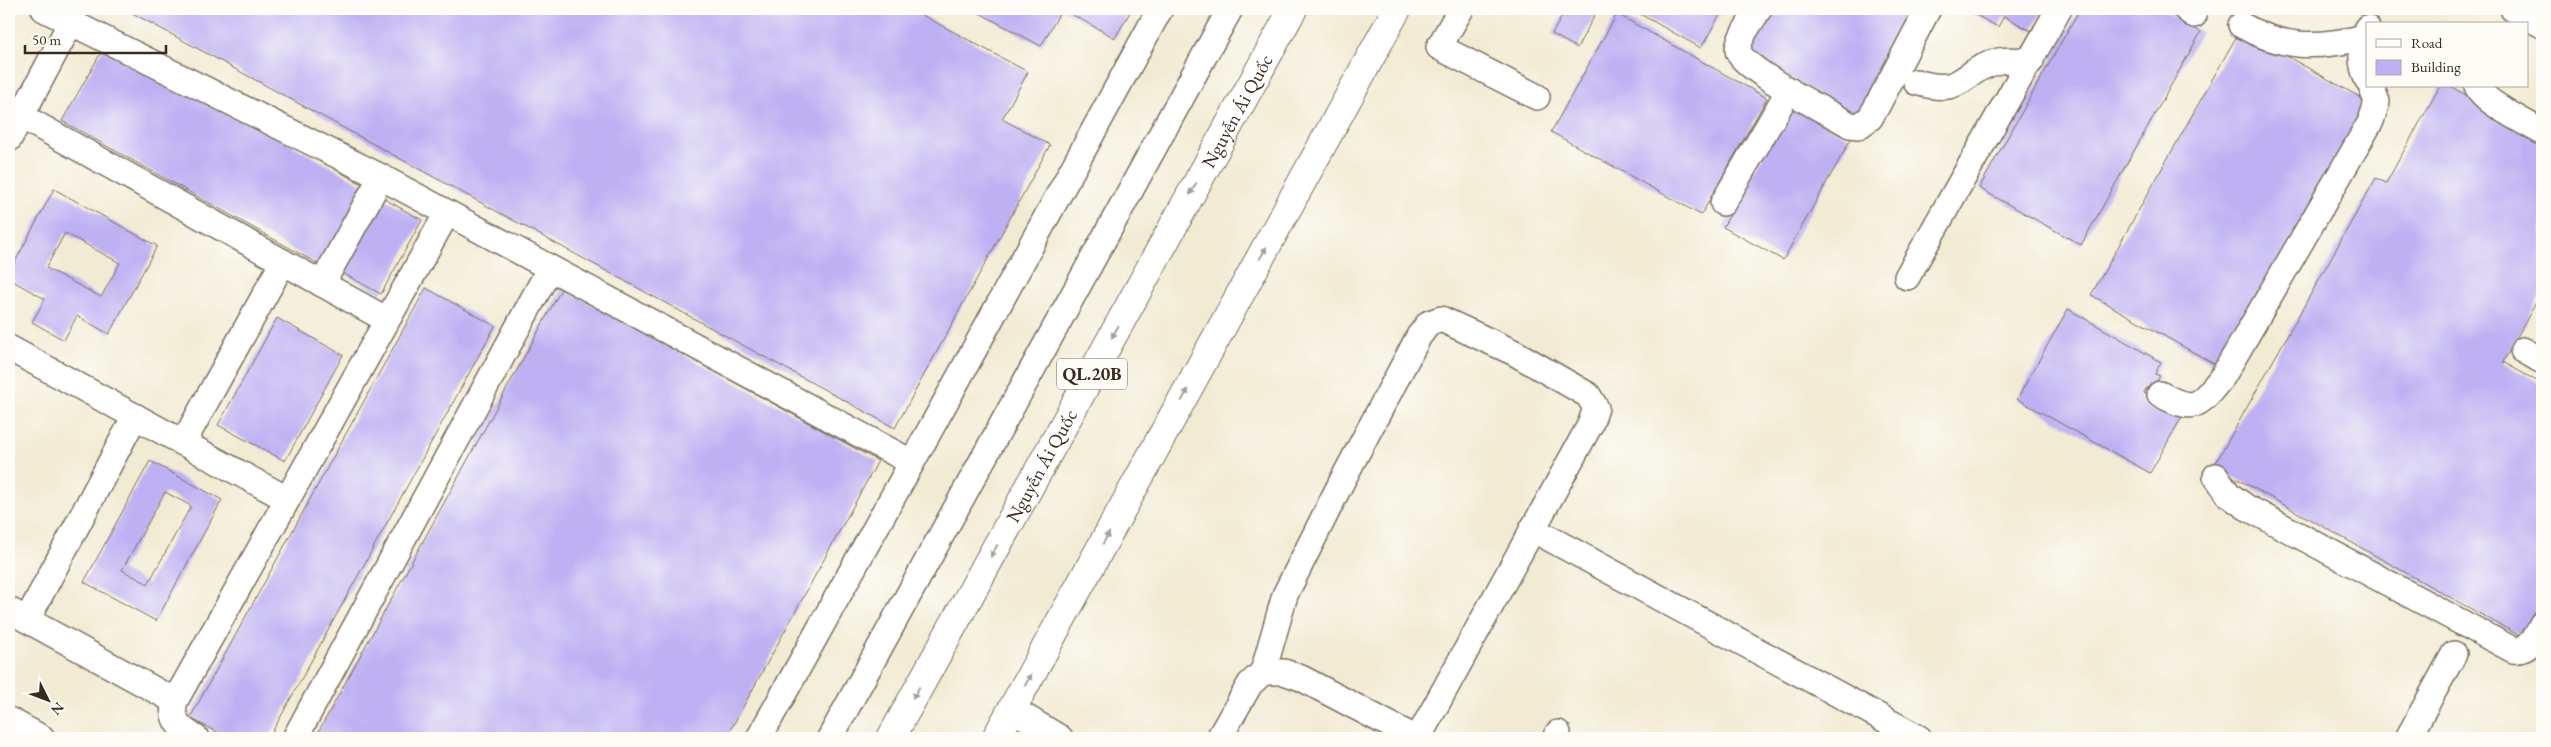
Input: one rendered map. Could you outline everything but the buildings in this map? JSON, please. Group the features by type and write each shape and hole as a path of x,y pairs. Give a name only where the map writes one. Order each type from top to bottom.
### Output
{"main road":[{"name":"Nguyễn Ái Quốc","path":"891,738 1293,9"},
{"path":"996,738 1397,9"}],"street":[{"path":"44,9 70,24 381,177 911,462"},
{"path":"759,738 1160,9"},
{"path":"830,738 1230,9"},
{"path":"1461,9 1439,47 1537,97"},
{"path":"1759,9 1741,42 1739,55 1742,60 1764,77 1850,125 1859,126 1870,118 1928,9"},
{"path":"1907,277 2059,9"},
{"path":"2370,22 2377,9"},
{"path":"2502,22 2509,9"},
{"path":"2513,9 2542,25"},
{"path":"9,139 70,24"},
{"path":"2241,25 2276,41 2305,46 2332,45 2366,30 2362,70 2366,77"},
{"path":"1916,82 1936,88 1953,87 1978,70 2000,60 2031,61"},
{"path":"2160,394 2180,405 2190,407 2197,403 2223,376 2371,121 2377,102 2372,88"},
{"path":"2478,88 2479,91 2499,106 2542,132"},
{"path":"1723,203 1789,90"},
{"path":"21,116 387,320"},
{"path":"322,284 381,177"},
{"path":"196,738 182,730 177,723 173,707 175,701 447,213"},
{"path":"183,443 282,262"},
{"path":"295,738 550,268"},
{"path":"1219,738 1250,684 1263,672 1285,595 1342,481 1419,336 1429,323 1441,319 1515,353 1588,395 1596,408 1590,425 1416,738 1301,678 1284,672 1263,672"},
{"path":"9,348 288,499"},
{"path":"135,416 18,615 175,701"},
{"path":"2216,476 2229,495 2246,507 2514,650 2522,651 2529,646 2542,624"},
{"path":"1532,529 1919,738"},
{"path":"2408,738 2454,654"},
{"path":"1012,710 1060,738"},
{"path":"9,720 42,738"}]}
